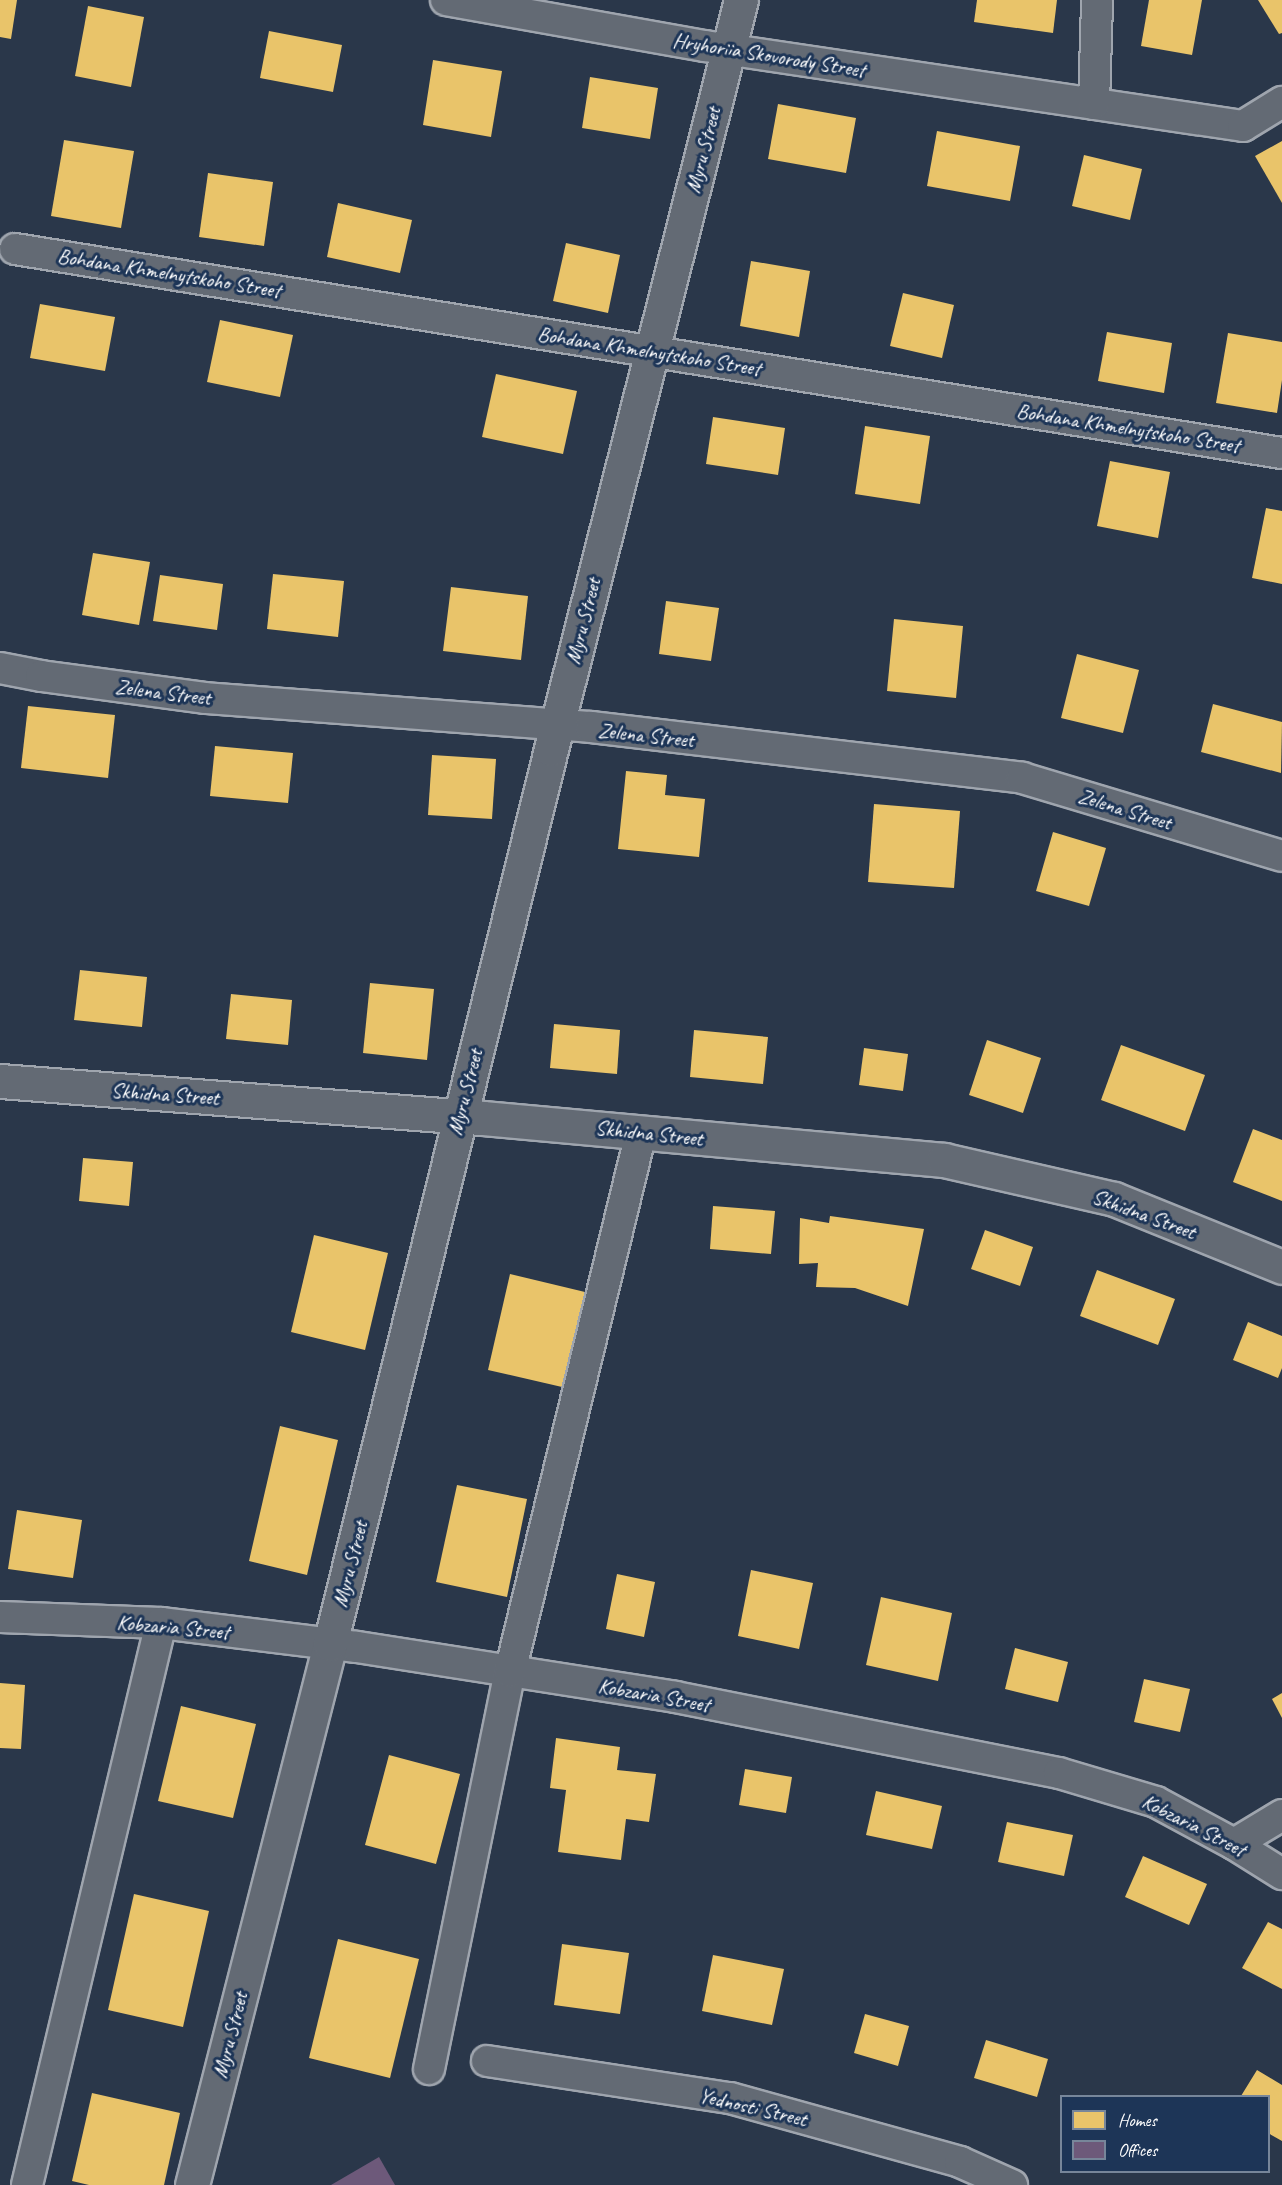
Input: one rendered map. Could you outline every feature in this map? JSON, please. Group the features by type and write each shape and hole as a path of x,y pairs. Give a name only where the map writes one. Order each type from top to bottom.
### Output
{"street":[{"name":"Hryhoriia Skovorody Street","path":"446,0 728,49 1243,126 1282,102"},
{"name":"Myru Street","path":"192,2185 330,1644 459,1117 741,0"},
{"path":"1094,104 1097,0"},
{"name":"Bohdana Khmelnytskoho Street","path":"15,249 1282,453"},
{"name":"Zelena Street","path":"0,668 41,676 205,698 591,727 1022,778 1282,856"},
{"name":"Skhidna Street","path":"0,1082 459,1117 944,1160 1114,1199 1282,1267"},
{"path":"429,2069 510,1672 641,1133"},
{"name":"Kobzaria Street","path":"0,1617 161,1623 330,1644 675,1697 1059,1773 1156,1802 1234,1844 1282,1874"},
{"path":"27,2185 161,1623"},
{"path":"1234,1844 1282,1815"},
{"name":"Yednosti Street","path":"488,2061 730,2098 960,2162 1011,2185"}],"building: Homes":[{"path":"0,0 17,0 11,39 0,37"},
{"path":"977,0 1057,0 1053,33 974,22"},
{"path":"1149,0 1202,0 1192,55 1141,46"},
{"path":"1258,0 1282,0 1282,33 1279,34"},
{"path":"88,6 144,17 131,87 75,76"},
{"path":"269,31 342,45 333,92 260,78"},
{"path":"433,60 502,71 491,137 423,125"},
{"path":"590,77 658,88 650,139 582,128"},
{"path":"778,104 856,118 846,173 768,159"},
{"path":"937,131 1020,146 1010,201 927,186"},
{"path":"64,140 134,151 121,228 51,216"},
{"path":"1282,141 1282,203 1255,156"},
{"path":"1084,155 1142,169 1130,220 1072,206"},
{"path":"208,173 273,182 264,246 199,237"},
{"path":"338,203 412,220 400,273 327,257"},
{"path":"566,243 620,255 608,313 553,301"},
{"path":"751,261 810,271 799,337 740,326"},
{"path":"903,293 954,305 942,358 890,346"},
{"path":"40,304 115,317 105,371 30,358"},
{"path":"220,320 293,335 280,397 207,382"},
{"path":"1107,332 1172,343 1164,393 1098,381"},
{"path":"1228,333 1282,342 1282,380 1277,413 1216,403"},
{"path":"496,374 577,391 563,454 482,437"},
{"path":"713,417 785,428 778,475 706,464"},
{"path":"865,426 930,436 920,504 855,494"},
{"path":"1110,461 1170,472 1158,538 1097,526"},
{"path":"1266,508 1282,511 1282,584 1252,578"},
{"path":"93,553 150,562 139,625 82,615"},
{"path":"273,574 344,581 338,637 267,629"},
{"path":"160,575 223,584 217,630 153,621"},
{"path":"451,587 528,596 521,660 443,651"},
{"path":"666,601 719,608 711,661 659,654"},
{"path":"894,619 963,626 956,698 887,691"},
{"path":"1077,654 1139,670 1123,733 1061,718"},
{"path":"1213,704 1282,722 1281,773 1201,752"},
{"path":"28,706 115,715 108,778 21,768"},
{"path":"215,746 293,753 288,803 210,796"},
{"path":"432,755 496,759 492,819 428,815"},
{"path":"626,771 667,775 665,795 705,799 699,857 618,849"},
{"path":"874,804 960,811 954,888 868,882"},
{"path":"1053,832 1106,848 1089,906 1036,891"},
{"path":"80,970 147,977 142,1027 74,1020"},
{"path":"370,983 434,989 427,1060 363,1053"},
{"path":"231,994 292,1000 288,1045 226,1039"},
{"path":"554,1024 620,1030 617,1074 550,1068"},
{"path":"694,1030 768,1037 763,1084 690,1077"},
{"path":"987,1040 1041,1058 1023,1113 969,1095"},
{"path":"1121,1045 1205,1075 1185,1131 1101,1100"},
{"path":"864,1048 908,1054 903,1091 859,1085"},
{"path":"1253,1129 1282,1140 1282,1201 1233,1182"},
{"path":"83,1158 133,1162 129,1206 79,1201"},
{"path":"713,1206 775,1211 771,1254 710,1249"},
{"path":"830,1216 924,1229 908,1306 855,1288 816,1287 818,1263 799,1264 800,1218 829,1223"},
{"path":"985,1230 1033,1247 1020,1286 971,1269"},
{"path":"314,1235 388,1253 365,1350 291,1332"},
{"path":"1097,1270 1175,1299 1158,1345 1080,1316"},
{"path":"510,1274 585,1292 562,1387 488,1370"},
{"path":"1248,1322 1282,1336 1282,1368 1278,1378 1233,1360"},
{"path":"280,1426 338,1440 307,1575 249,1561"},
{"path":"457,1485 527,1499 507,1597 436,1582"},
{"path":"17,1510 82,1520 73,1578 8,1569"},
{"path":"751,1570 813,1583 799,1649 738,1636"},
{"path":"617,1574 655,1582 644,1637 606,1629"},
{"path":"881,1597 952,1613 938,1681 866,1665"},
{"path":"1015,1648 1068,1662 1058,1702 1005,1689"},
{"path":"1144,1679 1190,1689 1180,1732 1134,1722"},
{"path":"0,1683 25,1685 21,1749 0,1748"},
{"path":"1282,1693 1282,1718 1272,1699"},
{"path":"181,1706 256,1724 233,1818 158,1801"},
{"path":"556,1738 620,1747 617,1770 656,1774 649,1822 626,1819 621,1860 558,1852 566,1790 550,1788"},
{"path":"389,1755 460,1774 436,1864 365,1845"},
{"path":"745,1769 792,1777 786,1813 739,1805"},
{"path":"876,1791 942,1806 932,1849 866,1835"},
{"path":"1007,1822 1073,1835 1064,1876 998,1862"},
{"path":"1143,1856 1207,1884 1189,1925 1125,1897"},
{"path":"134,1894 209,1911 183,2027 108,2010"},
{"path":"1268,1922 1282,1929 1282,1989 1242,1968"},
{"path":"338,1939 419,1959 390,2078 309,2058"},
{"path":"562,1944 629,1953 620,2014 554,2005"},
{"path":"713,1955 784,1969 772,2025 702,2011"},
{"path":"865,2014 909,2026 898,2066 854,2053"},
{"path":"986,2040 1048,2059 1037,2097 974,2078"},
{"path":"1257,2070 1282,2085 1282,2141 1270,2134 1270,2095 1242,2095"},
{"path":"92,2093 180,2113 164,2185 89,2185 72,2181"}],"building: Offices":[{"path":"379,2157 395,2185 331,2185"}]}
